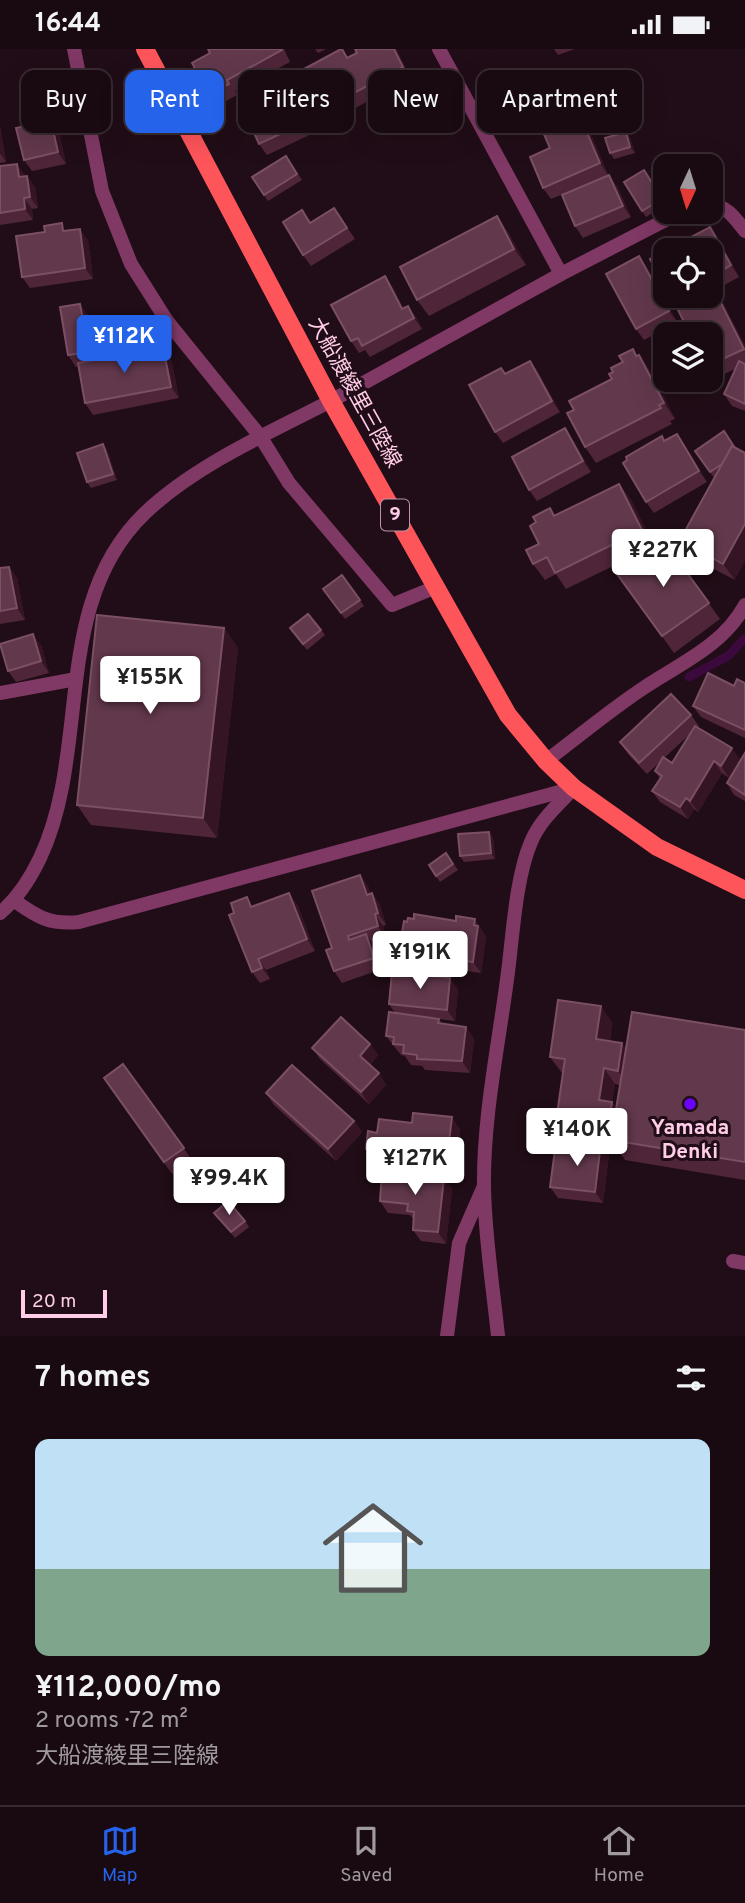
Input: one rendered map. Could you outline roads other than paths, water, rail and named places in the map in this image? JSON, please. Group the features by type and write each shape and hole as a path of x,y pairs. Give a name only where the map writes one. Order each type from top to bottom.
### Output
{"main road":[{"name":"大船渡綾里三陸線","path":"145,49 331,401 508,715 546,761 574,788 657,847 745,890"}],"street":[{"path":"74,49 102,191 131,264 167,321 260,436 289,484 392,605 436,587"},
{"path":"439,49 561,274"},
{"path":"723,208 731,213 745,230"},
{"path":"0,913 15,901 35,869 52,832 64,783 83,631 96,586 116,550 144,514 181,484 260,436 331,401 561,274 658,224"},
{"path":"546,761 640,690 716,641 734,624 745,605"},
{"path":"0,693 76,679"},
{"path":"15,901 36,916 60,924 79,922 574,788"},
{"path":"498,1336 487,1244 484,1186 489,1117 521,880 530,843 542,821 574,788"},
{"path":"447,1336 459,1243 484,1186"}],"waterway":[{"path":"689,677 728,656 745,638"}],"place":[{"name":"Yamada Denki","path":"690,1104"}]}
